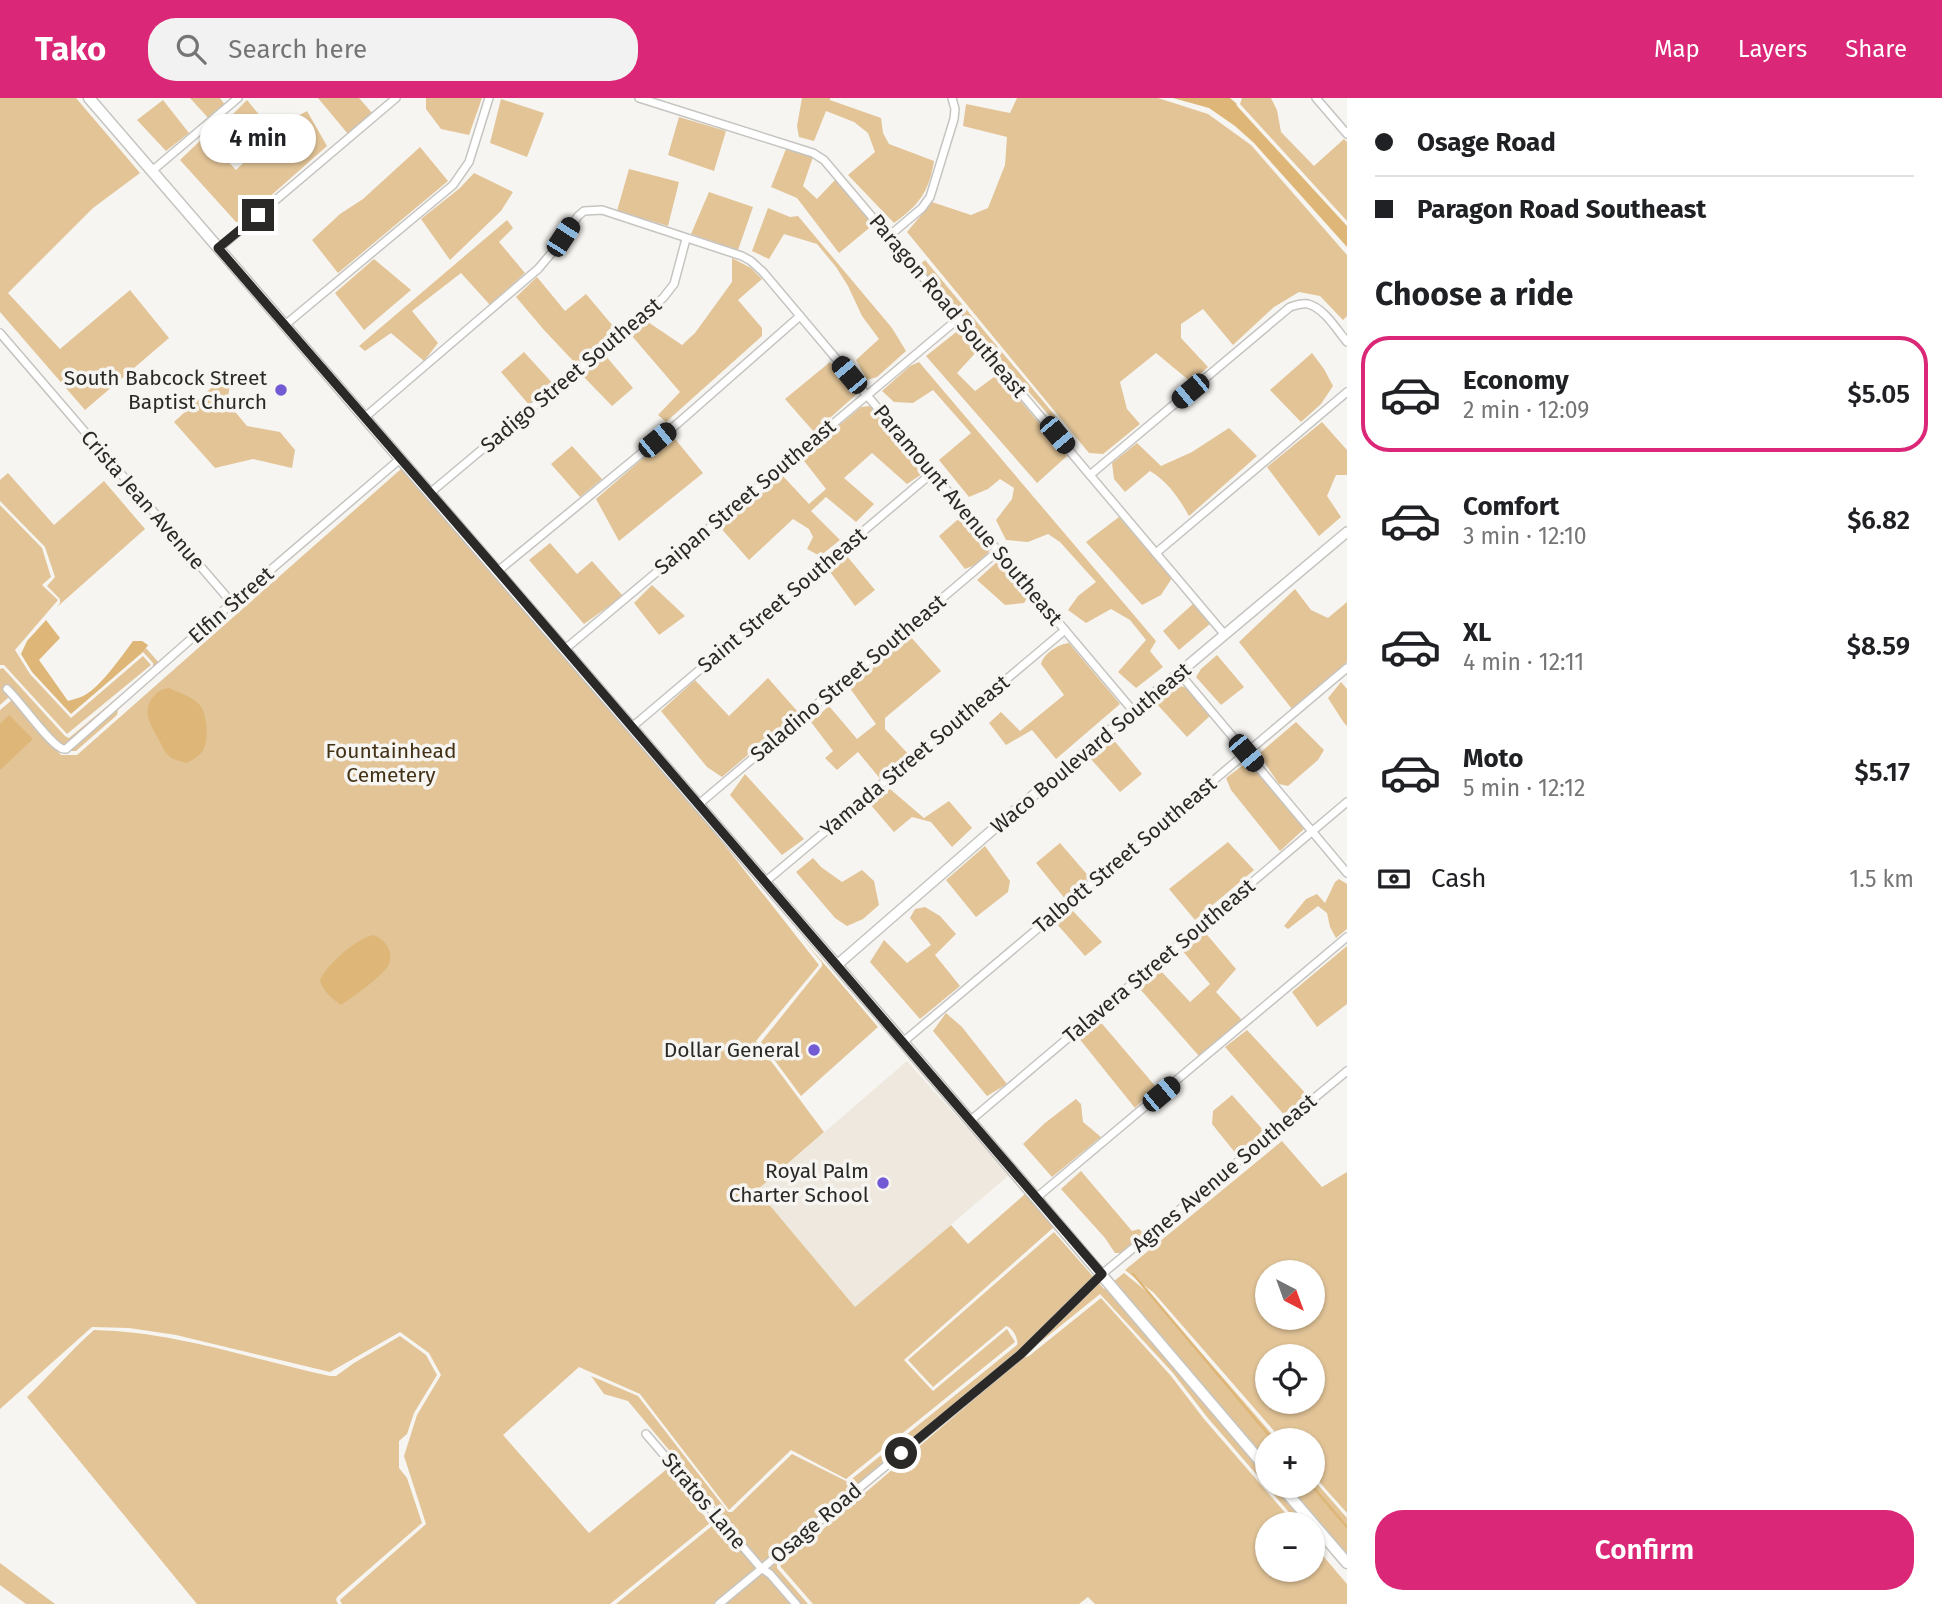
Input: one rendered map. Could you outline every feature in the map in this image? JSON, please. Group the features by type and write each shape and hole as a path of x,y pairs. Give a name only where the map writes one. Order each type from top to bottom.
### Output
{"main road":[{"path":"89,98 971,1120 1255,1455"},
{"path":"1291,1498 1347,1563"}],"street":[{"path":"152,171 238,98"},
{"path":"218,248 396,98"},
{"path":"285,325 453,185 469,162 489,98"},
{"name":"Paragon Road Southeast","path":"639,98 813,153 831,168 1225,635"},
{"path":"889,236 922,208 930,197 954,119 956,109 952,98"},
{"path":"1316,98 1347,134"},
{"name":"Paramount Avenue Southeast","path":"364,418 538,269 584,211 602,210 742,256 763,272 1134,712"},
{"name":"Sadigo Street Southeast","path":"430,494 663,298 674,284 686,239"},
{"path":"1090,475 1290,307 1310,304 1320,310 1347,342"},
{"path":"498,571 677,424 800,316"},
{"name":"Saipan Street Southeast","path":"564,650 958,318"},
{"name":"Crista Jean Avenue","path":"0,333 232,603"},
{"path":"1156,553 1347,392"},
{"name":"Elfin Street","path":"7,689 50,738 66,749 401,459"},
{"name":"Saint Street Southeast","path":"632,727 932,473"},
{"name":"Waco Boulevard Southeast","path":"836,964 1004,819 1347,532"},
{"name":"Saladino Street Southeast","path":"699,804 998,551"},
{"name":"Yamada Street Southeast","path":"765,882 1065,630"},
{"name":"Talbott Street Southeast","path":"903,1042 1347,668"},
{"path":"1180,674 1347,873"},
{"name":"Talavera Street Southeast","path":"971,1120 1347,802"},
{"path":"1036,1198 1347,937"},
{"name":"Agnes Avenue Southeast","path":"1102,1274 1347,1071"},
{"name":"Osage Road","path":"719,1604 1021,1354 1102,1274"},
{"name":"Stratos Lane","path":"646,1434 761,1569 770,1574 796,1604"}],"shaded area":[{"path":"1173,98 1230,98 1236,103 1347,226 1347,247 1254,143 1235,126 1209,108"},
{"path":"46,620 60,638 39,660 68,701 85,695 98,685 133,641 142,641 148,645 71,714 32,672 21,654 27,641"},
{"path":"169,688 196,701 202,708 205,719 204,748 187,763 166,753 148,718 148,706 155,695"},
{"path":"9,715 33,739 0,770 0,724"},
{"path":"373,935 388,947 388,966 341,1005 328,994 320,980 343,953"},
{"name":"Royal Palm Charter School","path":"907,1061 1009,1175 855,1307 757,1190"}],"green space":[{"path":"0,98 76,98 140,173 93,208 8,293 60,349 130,290 169,338 85,410 0,312"},
{"path":"190,98 220,98 225,105 210,120"},
{"path":"318,98 359,98 373,114 348,134"},
{"path":"426,98 482,98 469,135 441,129 426,109"},
{"path":"802,98 830,98 881,118 883,133 889,144 934,161 926,189 910,210 894,223 848,175 875,152 868,133 854,122 826,111 814,141 799,137 797,126"},
{"path":"1017,98 1158,98 1208,114 1251,145 1347,255 1347,316 1343,320 1320,296 1299,292 1274,307 1233,345 1203,309 1181,324 1181,338 1208,367 1191,382 1156,353 1120,382 1127,409 1140,424 1103,454 1089,453 907,232 932,202 971,215 988,208 1005,165 1007,137 963,126 966,104 1010,113"},
{"path":"1242,98 1271,98 1277,110 1281,132 1314,166 1344,139 1347,142 1347,221 1240,104"},
{"path":"501,99 544,113 527,157 490,143"},
{"path":"163,100 189,133 166,151 137,120"},
{"path":"247,100 274,133 288,121 307,111 327,146 242,221 236,222 180,160 205,136 236,170 258,149 231,116"},
{"path":"679,117 726,131 714,171 668,155"},
{"path":"420,147 448,181 338,273 312,240 340,214 363,199"},
{"path":"786,149 813,157 803,186 817,199 835,180 874,224 839,253 797,198 771,187"},
{"path":"629,169 679,182 668,226 617,211"},
{"path":"474,173 513,192 501,211 450,260 421,219 460,188"},
{"path":"709,192 753,207 738,250 691,234"},
{"path":"768,208 790,217 798,216 892,328 906,351 877,377 867,380 856,360 879,339 862,316 836,267 817,244 784,234 769,259 752,251"},
{"path":"507,220 513,228 499,242 525,273 490,305 461,273 412,311 438,343 424,361 391,333 365,351 359,346"},
{"path":"732,258 751,268 762,279 738,300 762,328 762,336 666,422 658,415 680,392 632,336 648,322 682,345 695,333 732,282"},
{"path":"374,259 411,290 364,330 335,293"},
{"path":"925,260 1063,425 1060,428 919,265"},
{"path":"537,277 565,311 586,294 618,332 578,366 516,297"},
{"path":"960,329 979,349 957,373 975,391 998,374 1067,456 1037,483 926,356"},
{"path":"524,352 555,386 530,406 501,372"},
{"path":"1312,353 1333,386 1321,404 1301,422 1270,390"},
{"path":"605,355 633,388 612,406 581,374"},
{"path":"830,362 858,393 814,432 785,399"},
{"path":"919,362 1156,641 1150,651 1163,667 1136,688 1118,672 1146,640 1130,620 1111,609 1086,623 1068,610 1078,596 1096,582 1060,542 1048,534 1028,542 1006,540 996,520 1012,499 1014,488 1000,479 988,489 969,497 939,460 971,433 933,390 913,403 894,402 882,391 910,366"},
{"path":"223,377 230,385 227,402 247,426 280,432 295,450 292,468 253,459 215,468 174,422"},
{"path":"870,406 925,472 907,484 872,453 844,478 874,504 856,522 826,497 811,511 840,540 820,556 807,549 813,537 809,529 793,519 749,560 719,526 781,474 809,504 826,489 801,457 861,407"},
{"path":"1322,422 1347,450 1347,475 1336,475 1327,496 1341,517 1319,536 1267,467"},
{"path":"1229,428 1257,456 1189,516 1172,491 1150,471 1125,492 1114,479 1112,463 1137,443 1161,466 1192,452"},
{"path":"671,434 703,473 619,541 596,499"},
{"path":"572,446 602,479 580,497 551,464"},
{"name":"Fountainhead Cemetery","path":"401,469 693,805 819,965 756,1041 824,1132 757,1190 855,1307 951,1225 968,1244 1025,1194 1054,1227 904,1360 933,1391 1007,1329 1015,1342 846,1479 791,1450 729,1510 640,1394 579,1367 503,1435 589,1533 667,1469 710,1523 610,1604 342,1604 340,1600 426,1524 404,1456 417,1415 441,1375 429,1353 400,1332 330,1372 176,1335 129,1328 92,1327 0,1409 0,710 12,700 61,755 77,755"},
{"path":"8,473 54,525 104,481 145,529 57,607 60,599 47,586 55,577 45,547 0,501 0,480"},
{"path":"0,505 42,548 51,577 42,585 58,600 15,650 30,674 71,718 143,656 151,665 67,734 4,665 0,665"},
{"path":"963,515 991,550 975,565 965,569 939,536"},
{"path":"1119,517 1172,578 1161,595 1142,605 1086,542"},
{"path":"550,543 577,574 592,561 623,596 584,624 529,560"},
{"path":"846,555 875,590 855,606 828,569"},
{"path":"999,560 1029,595 1024,603 1005,605 977,580"},
{"path":"652,585 685,616 659,635 634,603"},
{"path":"1295,589 1311,610 1328,618 1347,602 1347,662 1292,709 1239,642"},
{"path":"1194,603 1211,623 1179,650 1163,631"},
{"path":"910,636 941,671 885,718 885,729 910,756 882,781 858,752 837,770 825,758 833,751 811,722 829,706 857,739 876,724 849,687"},
{"path":"1069,643 1120,704 1056,759 1032,730 1006,745 989,723 1001,712 1020,731 1064,695 1041,664 1052,650"},
{"path":"146,648 160,664 118,710 117,715 76,751 62,751 12,696 0,705 0,669 3,668 69,738 153,668 153,663 143,652"},
{"path":"1217,655 1244,687 1221,705 1196,677"},
{"path":"768,678 798,712 722,777 707,767 661,711 695,680 729,716"},
{"path":"1341,682 1347,689 1347,726 1328,698"},
{"path":"1178,685 1189,689 1211,715 1187,737 1155,702"},
{"path":"1296,722 1324,750 1318,760 1288,786 1279,784 1260,756 1261,752"},
{"path":"1112,738 1142,774 1120,792 1090,758"},
{"path":"1252,763 1304,829 1280,851 1231,790 1226,778 1242,766"},
{"path":"745,774 804,839 782,855 730,795"},
{"path":"890,789 924,818 949,801 972,828 952,847 931,822 912,817 894,832 870,804"},
{"path":"1228,842 1254,870 1195,920 1169,889"},
{"path":"1060,843 1091,879 1066,900 1036,863"},
{"path":"985,846 1010,881 1008,892 976,917 946,880"},
{"path":"813,858 842,882 862,870 874,881 879,905 863,919 847,926 835,918 796,872"},
{"path":"1339,879 1347,884 1347,929 1336,938 1327,913 1318,906 1288,929 1284,926 1306,899 1317,894 1325,903"},
{"path":"925,907 940,916 956,934 935,955 960,986 920,1019 870,962 884,940 907,963 931,945 910,918 915,909"},
{"path":"1073,911 1102,942 1085,956 1056,923"},
{"path":"1203,930 1236,969 1216,992 1242,1020 1199,1056 1140,989 1161,971 1190,1002 1210,984 1181,949"},
{"path":"802,938 878,1027 801,1096 761,1042 822,966"},
{"path":"1347,946 1347,1004 1317,1027 1292,992"},
{"path":"946,1013 962,1027 1007,1084 987,1096 933,1031"},
{"path":"1098,1019 1156,1087 1135,1108 1078,1037"},
{"path":"1247,1030 1308,1096 1286,1117 1225,1047"},
{"path":"1232,1095 1264,1131 1237,1155 1212,1124 1213,1111"},
{"path":"1076,1099 1081,1104 1083,1122 1101,1137 1052,1177 1023,1144"},
{"path":"1282,1141 1322,1187 1347,1172 1347,1513 1325,1488 1325,1428 1272,1428 1259,1414 1325,1414 1325,1344 1255,1344 1255,1409 1154,1293 1125,1270"},
{"path":"1081,1171 1132,1231 1139,1229 1145,1235 1124,1253 1115,1253 1061,1189"},
{"path":"1054,1232 1104,1289 1107,1287 1255,1461 1255,1473 1173,1373 1100,1294 1027,1353 1020,1355 777,1563 777,1568 808,1604 616,1604 712,1526 710,1519 720,1511 628,1401 604,1394 591,1376 638,1396 728,1512 732,1512 792,1454 848,1482 1017,1345 1017,1340 1015,1334 1006,1326 933,1387 908,1360"},
{"path":"1124,1273 1151,1295 1267,1428 1255,1428 1255,1449 1113,1282"},
{"path":"1101,1298 1171,1376 1255,1478 1255,1498 1272,1498 1285,1512 1255,1512 1255,1582 1325,1582 1325,1558 1347,1584 1347,1604 1095,1604 1088,1597 1079,1604 813,1604 780,1566 1022,1358 1029,1356"},
{"path":"94,1330 184,1341 330,1376 336,1376 400,1336 426,1355 437,1375 414,1413 407,1434 399,1441 399,1468 407,1478 422,1523 337,1597 338,1604 197,1604 27,1397"},
{"path":"1325,1493 1347,1518 1347,1557 1325,1531 1325,1512 1308,1512 1296,1498 1325,1498"},
{"path":"1277,1498 1286,1498 1299,1512 1289,1512"},
{"path":"0,1563 55,1604 26,1604 0,1585"}],"waterway":[{"path":"1133,1274 1263,1428"},
{"path":"1322,1498 1347,1527"}],"place":[{"name":"South Babcock Street Baptist Church","path":"281,390"},
{"name":"Dollar General","path":"814,1050"},
{"name":"Royal Palm Charter School","path":"883,1183"}],"route":[{"path":"258,215 218,248 1102,1274 1021,1354 901,1453"}]}
